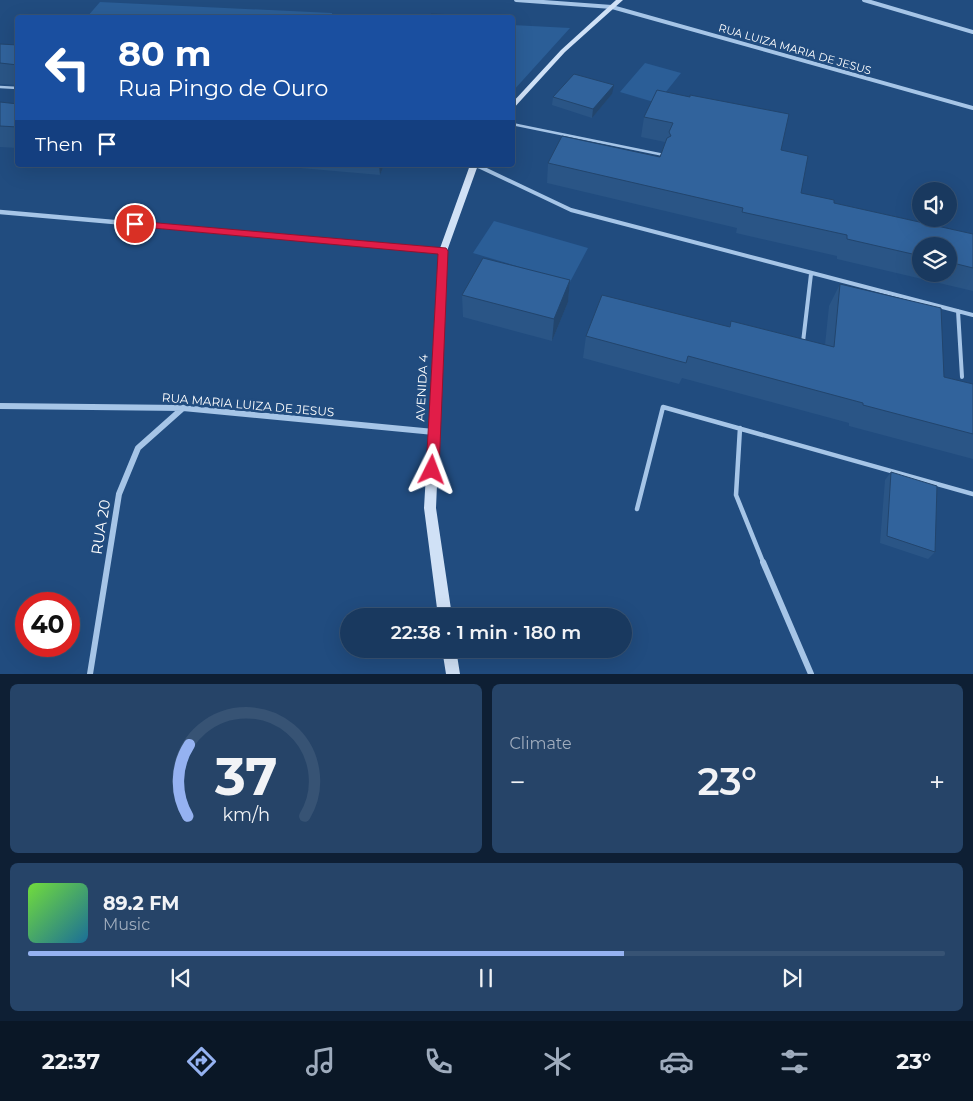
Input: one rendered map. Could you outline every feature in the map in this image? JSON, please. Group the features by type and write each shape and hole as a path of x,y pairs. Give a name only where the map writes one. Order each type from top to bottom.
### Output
{"street":[{"name":"RUA LUIZA MARIA DE JESUS","path":"516,0 612,7 973,108"},
{"path":"515,105 562,51 620,0"},
{"path":"864,0 973,32"},
{"name":"AVENIDA 4","path":"444,608 430,508 443,251 474,167"},
{"path":"0,212 443,251"},
{"name":"RUA MARIA LUIZA DE JESUS","path":"0,406 183,408 435,432"},
{"name":"RUA 20","path":"90,674 119,494 138,448 183,408"},
{"path":"763,562 811,674"},
{"path":"450,658 453,674"}],"lane":[{"path":"0,87 15,88"},
{"path":"515,125 664,155"},
{"path":"479,167 571,210 973,315"},
{"path":"803,342 811,274"},
{"path":"958,311 962,377"},
{"path":"637,509 664,407 973,494"},
{"path":"740,428 736,495 763,562"}],"shaded area":[{"path":"100,2 332,13 332,15 89,15"},
{"path":"515,25 570,28 515,89"},
{"path":"645,63 681,73 657,103 620,92"},
{"path":"494,221 588,248 570,282 473,253"}],"building":[{"path":"0,44 15,45 15,65 0,63"},
{"path":"574,74 614,85 593,109 553,97"},
{"path":"657,90 789,114 781,150 808,156 801,193 834,200 834,203 912,220 912,227 942,227 973,234 973,268 957,264 957,237 912,237 912,254 847,239 847,235 742,212 743,208 548,163 562,136 660,157 667,138 671,136 669,132 673,123 644,117"},
{"path":"0,102 15,104 15,127 0,126"},
{"path":"483,258 570,280 554,319 462,295"},
{"path":"840,284 941,308 944,377 973,384 973,434 688,356 686,363 586,336 602,295 730,327 731,321 834,347"},
{"path":"891,472 937,486 935,552 887,536"}],"route":[{"path":"135,224 443,251 432,470"}]}
